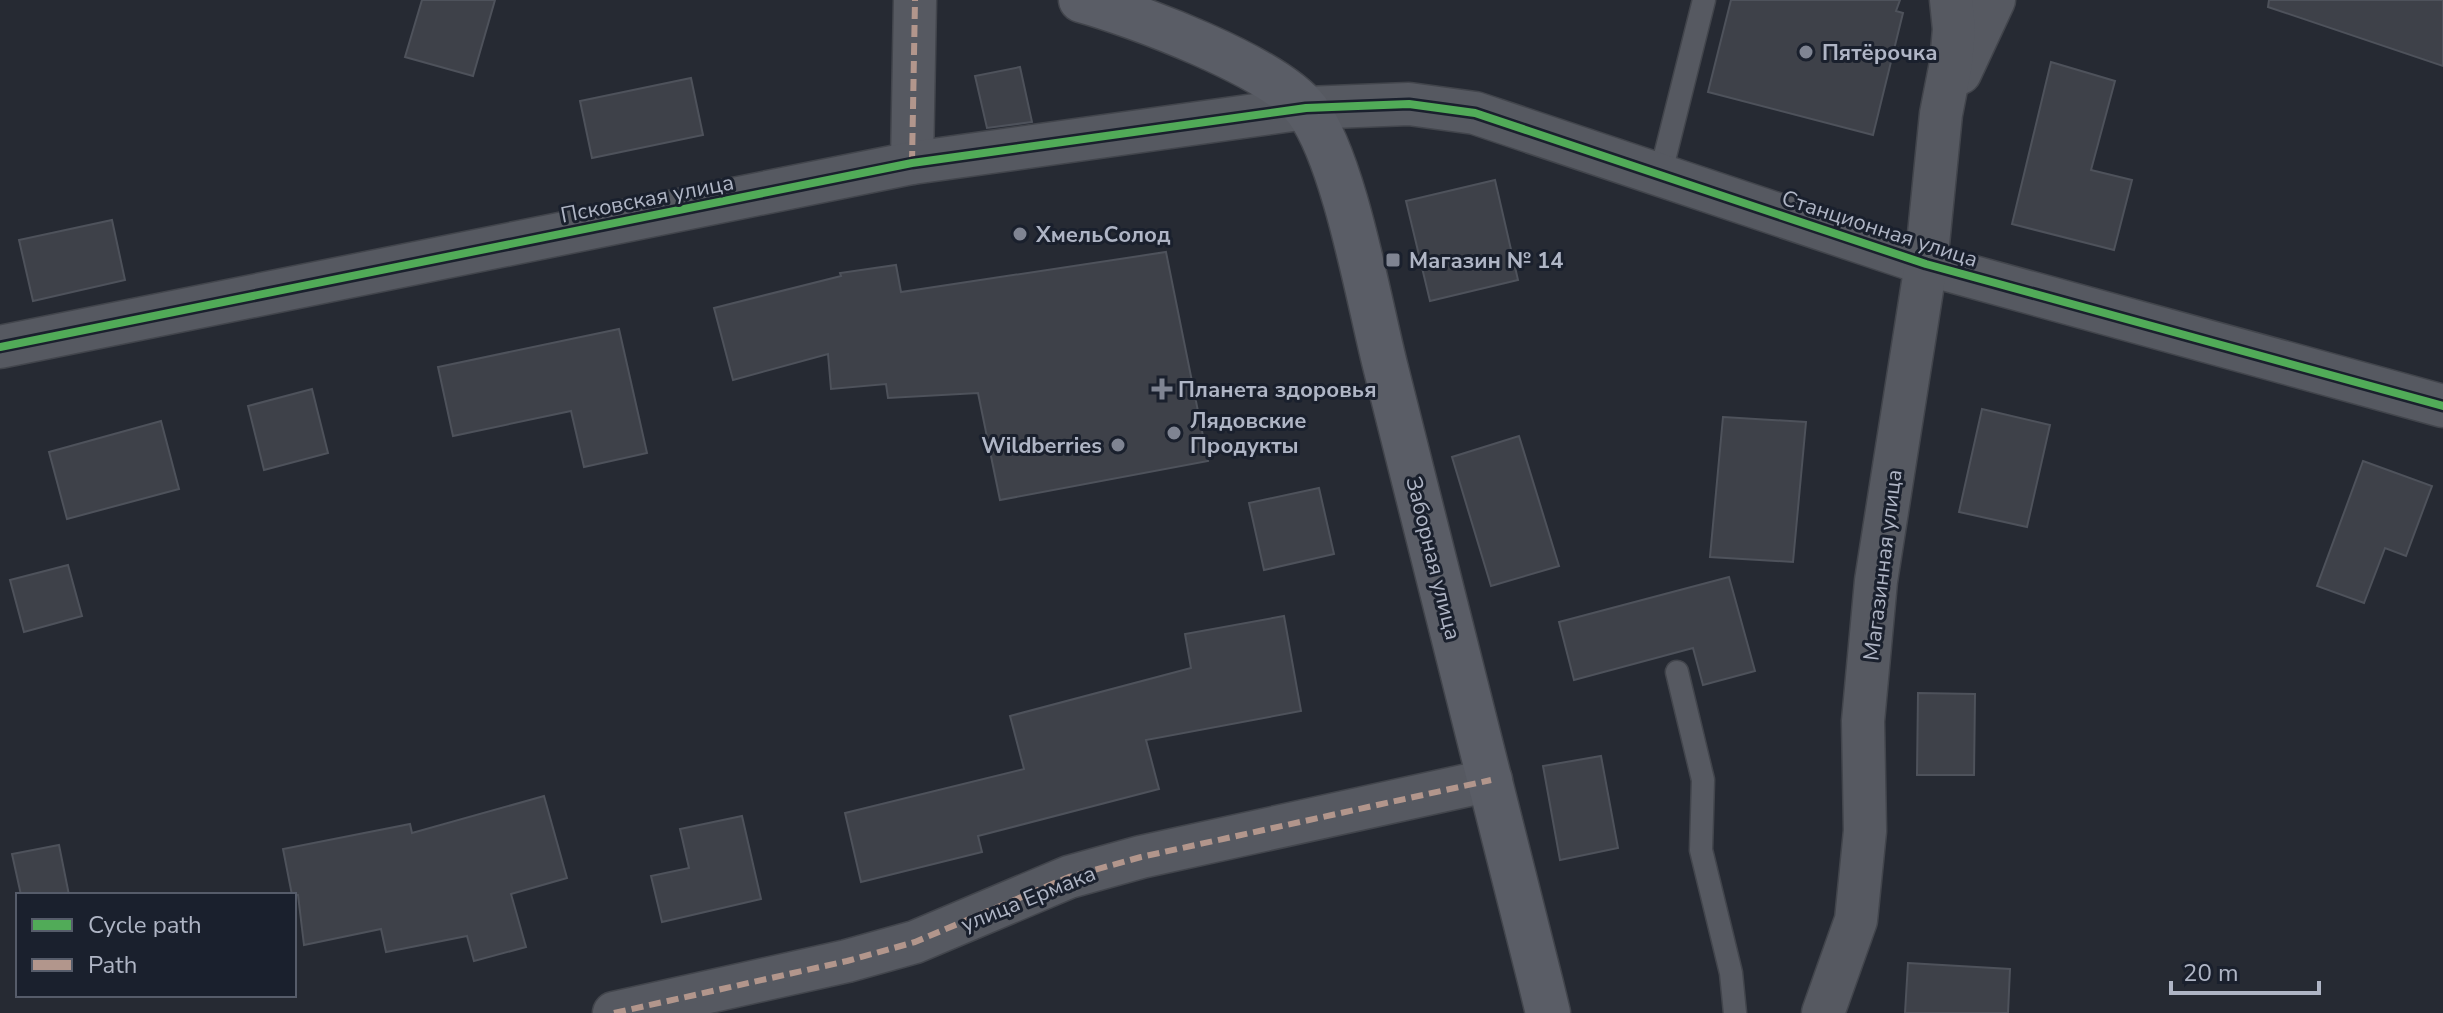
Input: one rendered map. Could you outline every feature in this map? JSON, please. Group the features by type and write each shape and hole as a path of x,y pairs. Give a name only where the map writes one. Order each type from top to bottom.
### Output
{"street":[{"path":"912,163 915,0"},
{"path":"1081,0 1174,32 1225,55 1281,88 1306,108"},
{"name":"Магазинная улица","path":"1941,114 1994,0"},
{"name":"Магазинная улица","path":"1823,1013 1856,920 1865,831 1863,721 1876,581 1926,264 1941,114 1951,63 1954,29 1947,1"},
{"name":"Станционная улица","path":"1306,108 1409,104 1475,113 1926,264 2443,406"},
{"name":"Псковская улица","path":"0,347 912,163 1306,108"},
{"name":"Заборная улица","path":"1306,108 1323,138 1342,197 1548,1013"},
{"name":"улица Ермака","path":"614,1013 847,961 915,942 1069,877 1127,861 1491,780"}],"lane":[{"path":"1660,176 1704,0"},
{"path":"1677,672 1703,780 1701,850 1731,973 1735,1013"}],"building":[{"path":"422,0 495,0 473,76 405,57"},
{"name":"Пятёрочка","path":"1731,0 1900,0 1896,11 1903,13 1873,135 1708,92"},
{"path":"2269,0 2443,0 2443,66 2268,7"},
{"path":"2051,62 2115,81 2091,170 2132,180 2114,250 2012,224"},
{"path":"1020,67 1032,122 987,128 975,76"},
{"path":"691,78 703,135 592,158 580,101"},
{"path":"1495,180 1518,280 1430,301 1406,201"},
{"path":"112,220 125,280 33,301 19,240"},
{"path":"1166,252 1208,461 1000,500 978,393 888,398 886,384 831,389 828,354 733,380 714,308 841,276 840,273 896,265 901,292"},
{"path":"619,329 647,453 584,467 571,411 453,436 438,367"},
{"path":"312,389 328,453 264,470 248,406"},
{"path":"1982,409 2050,425 2027,527 1959,512"},
{"path":"1723,417 1806,422 1793,562 1710,557"},
{"path":"161,421 179,489 67,519 49,452"},
{"path":"1519,436 1559,566 1491,586 1452,457"},
{"path":"2363,461 2432,486 2406,556 2385,548 2364,603 2317,586"},
{"path":"1319,488 1334,554 1264,570 1249,503"},
{"path":"68,565 82,616 24,632 10,580"},
{"path":"1729,577 1755,671 1703,685 1693,648 1574,680 1559,622"},
{"path":"1284,616 1301,711 1146,740 1159,789 978,836 982,852 861,882 845,813 1024,769 1010,716 1191,668 1185,634"},
{"path":"1918,693 1975,694 1974,775 1917,775"},
{"path":"1601,756 1618,848 1560,860 1543,766"},
{"path":"544,796 567,878 511,894 526,947 474,961 467,936 386,952 381,929 304,945 298,895 292,893 283,849 410,824 412,833"},
{"path":"742,816 761,899 662,922 651,876 689,868 680,829"},
{"path":"59,845 69,893 21,893 12,854"},
{"path":"1908,963 2010,969 2008,1013 1905,1013"}],"marked path":[{"path":"912,163 915,0"},
{"path":"614,1013 847,961 915,942 1069,877 1141,857 1491,780"}],"cycle path":[{"path":"0,347 912,163 1306,108 1409,104 1475,113 1926,264 2443,406"}],"place":[{"name":"Пятёрочка","path":"1806,52"},
{"name":"ХмельСолод","path":"1020,234"},
{"name":"Магазин № 14","path":"1393,260"},
{"name":"Планета здоровья","path":"1162,389"},
{"name":"Лядовские Продукты","path":"1174,433"},
{"name":"Wildberries","path":"1118,445"}]}
